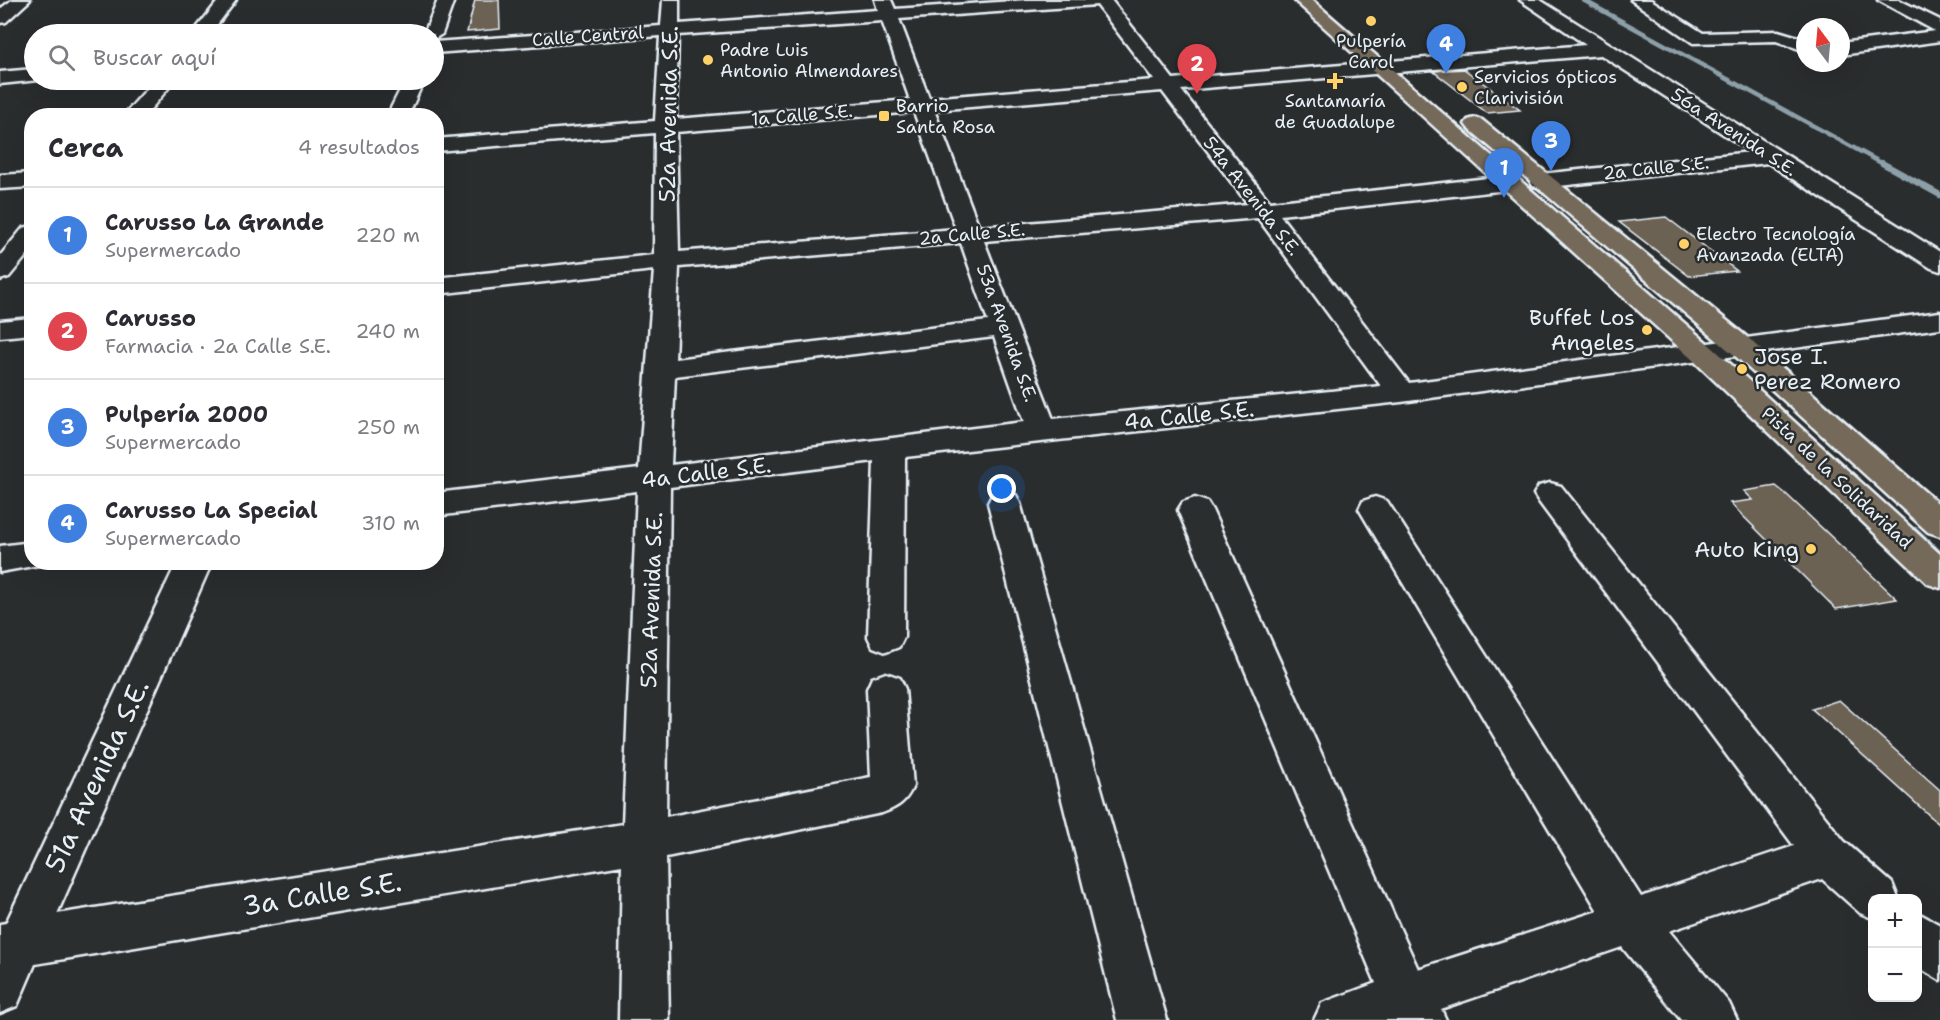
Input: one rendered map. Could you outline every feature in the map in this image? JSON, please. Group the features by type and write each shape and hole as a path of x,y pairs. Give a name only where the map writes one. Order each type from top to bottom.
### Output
{"main road":[{"name":"Pista de la Solidaridad","path":"1302,0 1703,354 1940,575"},
{"name":"Pista de la Solidaridad","path":"1327,0 1743,348 1940,524"}],"street":[{"path":"0,18 22,0"},
{"path":"209,24 228,0"},
{"path":"437,24 446,0"},
{"name":"52a Avenida S.E.","path":"644,1020 644,842 654,478 667,261 665,126 671,0"},
{"name":"Calle Central","path":"444,46 670,30 885,8 1102,0"},
{"name":"54a Avenida S.E.","path":"1102,0 1401,393"},
{"name":"56a Avenida S.E.","path":"1528,0 1940,262"},
{"path":"1639,0 1699,39 1778,36 1796,42"},
{"path":"1886,0 1940,27"},
{"name":"53a Avenida S.E.","path":"885,8 1006,327 1042,430"},
{"path":"1850,48 1940,36"},
{"path":"1167,86 1605,49"},
{"path":"0,78 24,76"},
{"name":"1a Calle S.E.","path":"444,143 1167,86"},
{"path":"140,108 156,90"},
{"path":"401,108 409,90"},
{"name":"2a Calle S.E.","path":"1541,181 1772,156"},
{"path":"0,182 24,180"},
{"name":"2a Calle S.E.","path":"444,285 667,261 1264,210 1507,183"},
{"path":"0,272 24,243"},
{"name":"4a Calle S.E.","path":"444,504 1042,430 1401,393 1703,354 1940,320"},
{"path":"0,329 24,327"},
{"path":"661,369 1006,327"},
{"path":"886,638 890,449"},
{"path":"1550,494 1828,856 1871,894"},
{"path":"1004,503 1142,1020"},
{"path":"1375,509 1630,922 1712,1020"},
{"path":"1195,510 1414,1008"},
{"path":"0,559 24,556"},
{"name":"51a Avenida S.E.","path":"0,989 10,945 191,570"},
{"name":"3a Calle S.E.","path":"10,945 644,842 888,790 892,786 886,689"},
{"path":"1339,1020 1414,1008 1630,922 1828,856"},
{"path":"1922,940 1940,956"}],"building":[{"path":"475,0 499,0 500,29 467,32"},
{"path":"1464,69 1520,110 1487,113 1433,71"},
{"path":"1666,217 1737,271 1689,276 1619,222"},
{"path":"1776,486 1897,599 1836,609 1730,503 1753,500 1744,491"},
{"path":"1839,700 1940,790 1940,825 1812,709"}],"waterway":[{"path":"1583,0 1885,165"},
{"path":"1882,163 1940,195"},
{"path":"1915,531 1940,555"}],"place":[{"name":"Pulpería Carol","path":"1371,21"},
{"name":"Padre Luis Antonio Almendares","path":"708,60"},
{"name":"Carusso La Special","path":"1446,74"},
{"name":"Santamaría de Guadalupe","path":"1335,81"},
{"name":"Servicios ópticos Clarivisión","path":"1462,87"},
{"name":"Carusso","path":"1197,94"},
{"name":"Barrio Santa Rosa","path":"884,116"},
{"name":"Pulpería 2000","path":"1551,171"},
{"name":"Carusso La Grande","path":"1504,198"},
{"name":"Electro Tecnología Avanzada (ELTA)","path":"1684,244"},
{"name":"Buffet Los Angeles","path":"1647,330"},
{"name":"Jose I. Perez Romero","path":"1742,369"},
{"name":"Auto King","path":"1811,549"}]}
